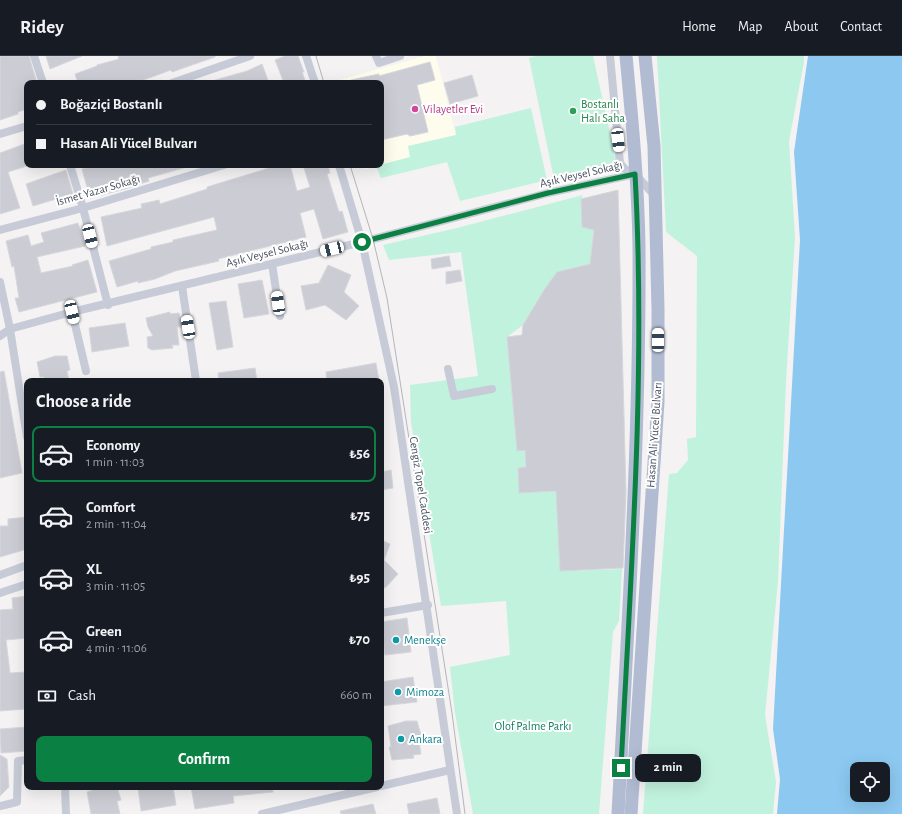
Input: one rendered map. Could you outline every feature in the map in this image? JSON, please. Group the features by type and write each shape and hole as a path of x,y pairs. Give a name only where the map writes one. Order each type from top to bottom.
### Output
{"main road":[{"name":"Hasan Ali Yücel Bulvarı","path":"618,814 636,477 639,245 626,56"},
{"name":"Hasan Ali Yücel Bulvarı","path":"631,814 658,402 658,309 654,146 645,56"}],"street":[{"path":"34,56 43,80"},
{"path":"181,80 250,56"},
{"path":"306,56 314,80"},
{"path":"378,59 400,56"},
{"path":"610,56 620,163 625,169 635,174 655,196"},
{"path":"0,134 24,127"},
{"path":"71,168 83,208 108,305"},
{"name":"İsmet Yazar Sokağı","path":"0,230 83,208 214,168"},
{"name":"Cengiz Topel Caddesi","path":"340,168 362,242 394,387 428,606 457,814"},
{"name":"Aşık Veysel Sokağı","path":"0,336 10,329 72,312 108,305 362,242 548,193 635,174"},
{"path":"272,264 280,316"},
{"path":"0,282 10,329 24,418"},
{"path":"182,286 196,378"},
{"path":"72,312 86,371"},
{"path":"448,369 454,396 492,389"},
{"path":"0,575 24,566"},
{"path":"0,593 24,585"},
{"path":"384,613 428,606"},
{"path":"0,806 17,802 18,761 24,760"},
{"path":"384,785 450,770"},
{"path":"65,790 66,814"},
{"path":"262,814 279,812 365,790"}],"shaded area":[{"name":"Vilayetler Evi","path":"425,56 436,56 456,135 409,146 411,157 384,164 384,80 339,80"}],"green space":[{"name":"Bostanlı Halı Saha","path":"536,56 593,56 617,165 554,179 529,58"},
{"path":"657,56 804,56 789,141 795,237 786,381 778,581 765,715 776,782 773,814 643,814 669,474 677,473 688,460 687,439 696,437 697,256 666,232"},
{"path":"531,108 547,180 460,201 447,162 381,178 377,168 384,168 384,164 410,157 408,146 456,135 455,127"},
{"name":"Olof Palme Parkı","path":"583,195 581,199 582,227 594,230 590,264 557,272 544,290 523,325 507,337 517,450 525,450 526,467 518,468 519,493 556,491 560,571 622,569 619,621 613,632 599,814 473,814 455,713 450,667 510,655 506,601 441,606 411,422 410,385 478,376 461,252 389,260 383,245 457,228"}],"water":[{"path":"808,56 902,56 902,814 777,814 780,779 773,729 800,240 794,152"}],"building":[{"path":"0,56 29,56 36,80 24,80 24,110 18,112 18,114 0,120"},
{"path":"46,56 82,56 50,69"},
{"path":"118,56 215,56 172,72 171,70 143,80 77,80 75,74 97,65 119,59"},
{"path":"285,56 298,56 304,72 302,72 305,80 283,80 275,60"},
{"name":"Vilayetler Evi","path":"430,62 435,80 417,85 428,132 410,136 407,134 384,139 384,80 351,80 379,74 379,76"},
{"path":"262,64 268,80 216,80 247,71"},
{"path":"472,75 478,96 450,104 444,83"},
{"path":"24,144 24,167 8,172 20,208 0,214 0,153"},
{"path":"183,168 148,178 149,181 125,189 90,198 82,169"},
{"path":"269,168 291,168 297,191 310,187 304,168 329,168 330,173 327,174 339,212 342,211 348,232 323,239 314,209 300,213 306,237 218,259 219,261 175,271 155,279 138,283 138,281 117,287 109,261 151,249 151,247 173,242 173,240 217,230 214,217 107,246 101,217 142,208 141,204 159,200 160,204 207,189 207,187"},
{"path":"66,170 73,194 33,206 26,184"},
{"path":"618,190 626,492 623,568 560,571 556,491 519,493 518,468 526,467 525,450 517,451 507,337 522,335 523,325 544,290 557,272 590,264 594,230 582,227 581,199"},
{"path":"78,223 85,246 37,257 41,273 73,266 72,265 88,260 97,292 19,312 15,298 19,298 14,266 12,267 6,241 28,235 31,246 44,242 41,233"},
{"path":"449,256 451,266 432,269 431,259"},
{"path":"328,265 351,275 344,292 359,306 346,320 325,305 306,310 301,286 319,283"},
{"path":"460,270 462,281 446,284 446,272"},
{"path":"262,280 269,314 244,318 238,284"},
{"path":"226,301 233,347 217,350 209,303"},
{"path":"170,312 170,314 179,313 182,327 177,327 179,345 172,345 173,348 152,350 148,348 147,337 153,336 148,327 146,318"},
{"path":"125,323 129,346 92,352 89,328"},
{"path":"55,356 67,356 70,370 67,371 68,378 40,377 37,362"},
{"path":"376,363 378,378 327,378 326,372"},
{"path":"255,368 257,378 219,378 218,373"},
{"path":"4,371 22,473 0,478 0,372"},
{"path":"391,470 393,488 384,490 384,471"},
{"path":"24,517 24,550 0,557 0,526 8,526 8,519"},
{"path":"384,541 390,544 384,560"},
{"path":"384,560 398,574 385,588 384,587"},
{"path":"24,596 24,638 6,640 10,673 24,672 24,709 0,711 0,610 13,609 12,598"},
{"name":"Menekşe","path":"407,618 411,652 385,655 384,622"},
{"name":"Mimoza","path":"413,677 417,702 384,706 384,682"},
{"name":"Ankara","path":"406,721 417,721 421,735 418,736 421,754 413,755 414,758 392,760 389,747 391,747 388,726"},
{"path":"24,727 24,751 1,753 0,729"},
{"path":"0,755 7,759 9,787 0,796"},
{"path":"93,790 118,790 121,800 117,801 120,814 91,814 87,792"},
{"path":"138,790 174,790 176,805 141,811"},
{"path":"192,790 273,790 273,792 233,796 234,803 195,809"},
{"path":"437,798 440,814 409,814 407,804"},
{"path":"373,804 376,814 341,814 340,811"}],"tram line":[{"path":"316,56 323,80"},
{"path":"351,168 373,239 387,298 452,713 465,814"}],"place":[{"name":"Vilayetler Evi","path":"415,109"},
{"name":"Bostanlı Halı Saha","path":"573,111"},
{"name":"Menekşe","path":"396,640"},
{"name":"Mimoza","path":"398,692"},
{"name":"Ankara","path":"401,739"}],"route":[{"path":"362,242 548,193 554,193 635,174 639,245 636,477 621,768"}]}
